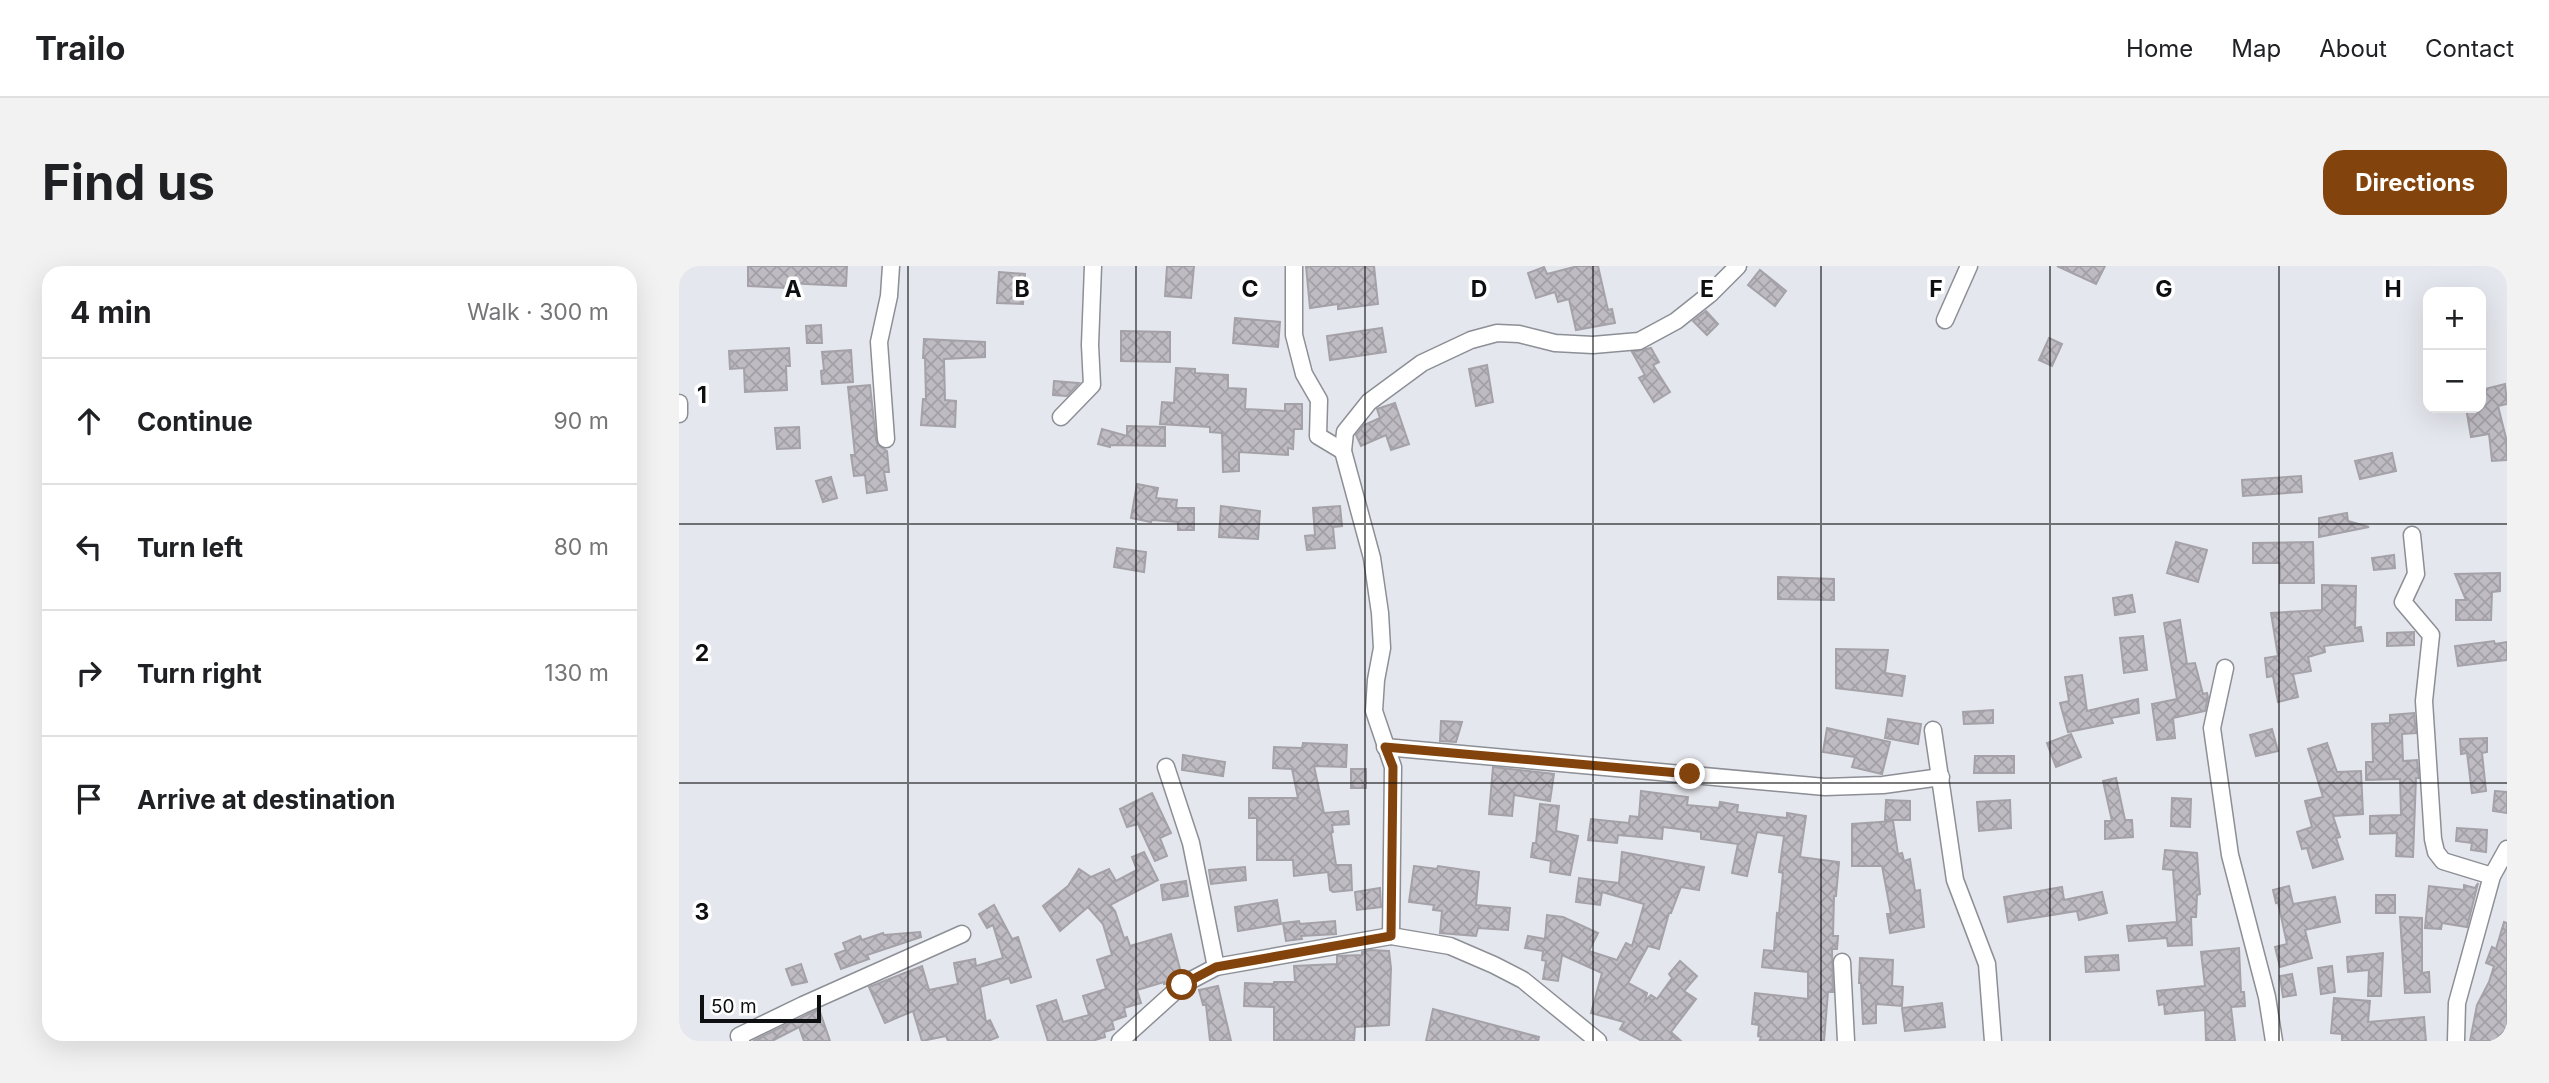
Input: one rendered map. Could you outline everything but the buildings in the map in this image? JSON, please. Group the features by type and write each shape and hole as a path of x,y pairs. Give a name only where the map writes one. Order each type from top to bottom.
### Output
{"street":[{"path":"886,439 879,342 889,296 891,266"},
{"path":"1061,417 1092,385 1090,345 1093,266"},
{"path":"1294,266 1294,335 1304,374 1319,400 1318,436"},
{"path":"1391,936 1393,767 1374,710 1382,648 1380,613 1372,558 1343,451 1345,432 1369,402 1422,362 1471,340 1497,333 1519,334 1568,344 1639,341 1676,321 1710,294 1738,266"},
{"path":"1945,320 1969,266"},
{"path":"679,403 679,414"},
{"path":"1318,436 1345,432"},
{"path":"1318,436 1343,451"},
{"path":"2412,535 2416,574 2403,602 2431,635 2424,701 2436,852 2443,860 2492,876"},
{"path":"2225,668 2212,727 2230,855 2267,997 2274,1041"},
{"path":"1933,730 1955,880 1987,964 1993,1041"},
{"path":"1385,747 1825,787 1883,785 1941,777"},
{"path":"1166,767 1191,843 1216,967"},
{"path":"2456,1041 2457,1003 2492,876 2507,849"},
{"path":"737,1040 803,1005 962,934"},
{"path":"1120,1041 1182,985 1216,967 1391,936 1450,946 1494,965 1523,980 1598,1041"},
{"path":"1842,962 1846,1041"}],"route":[{"path":"1182,985 1216,967 1391,936 1393,767 1385,747 1690,774"}]}
